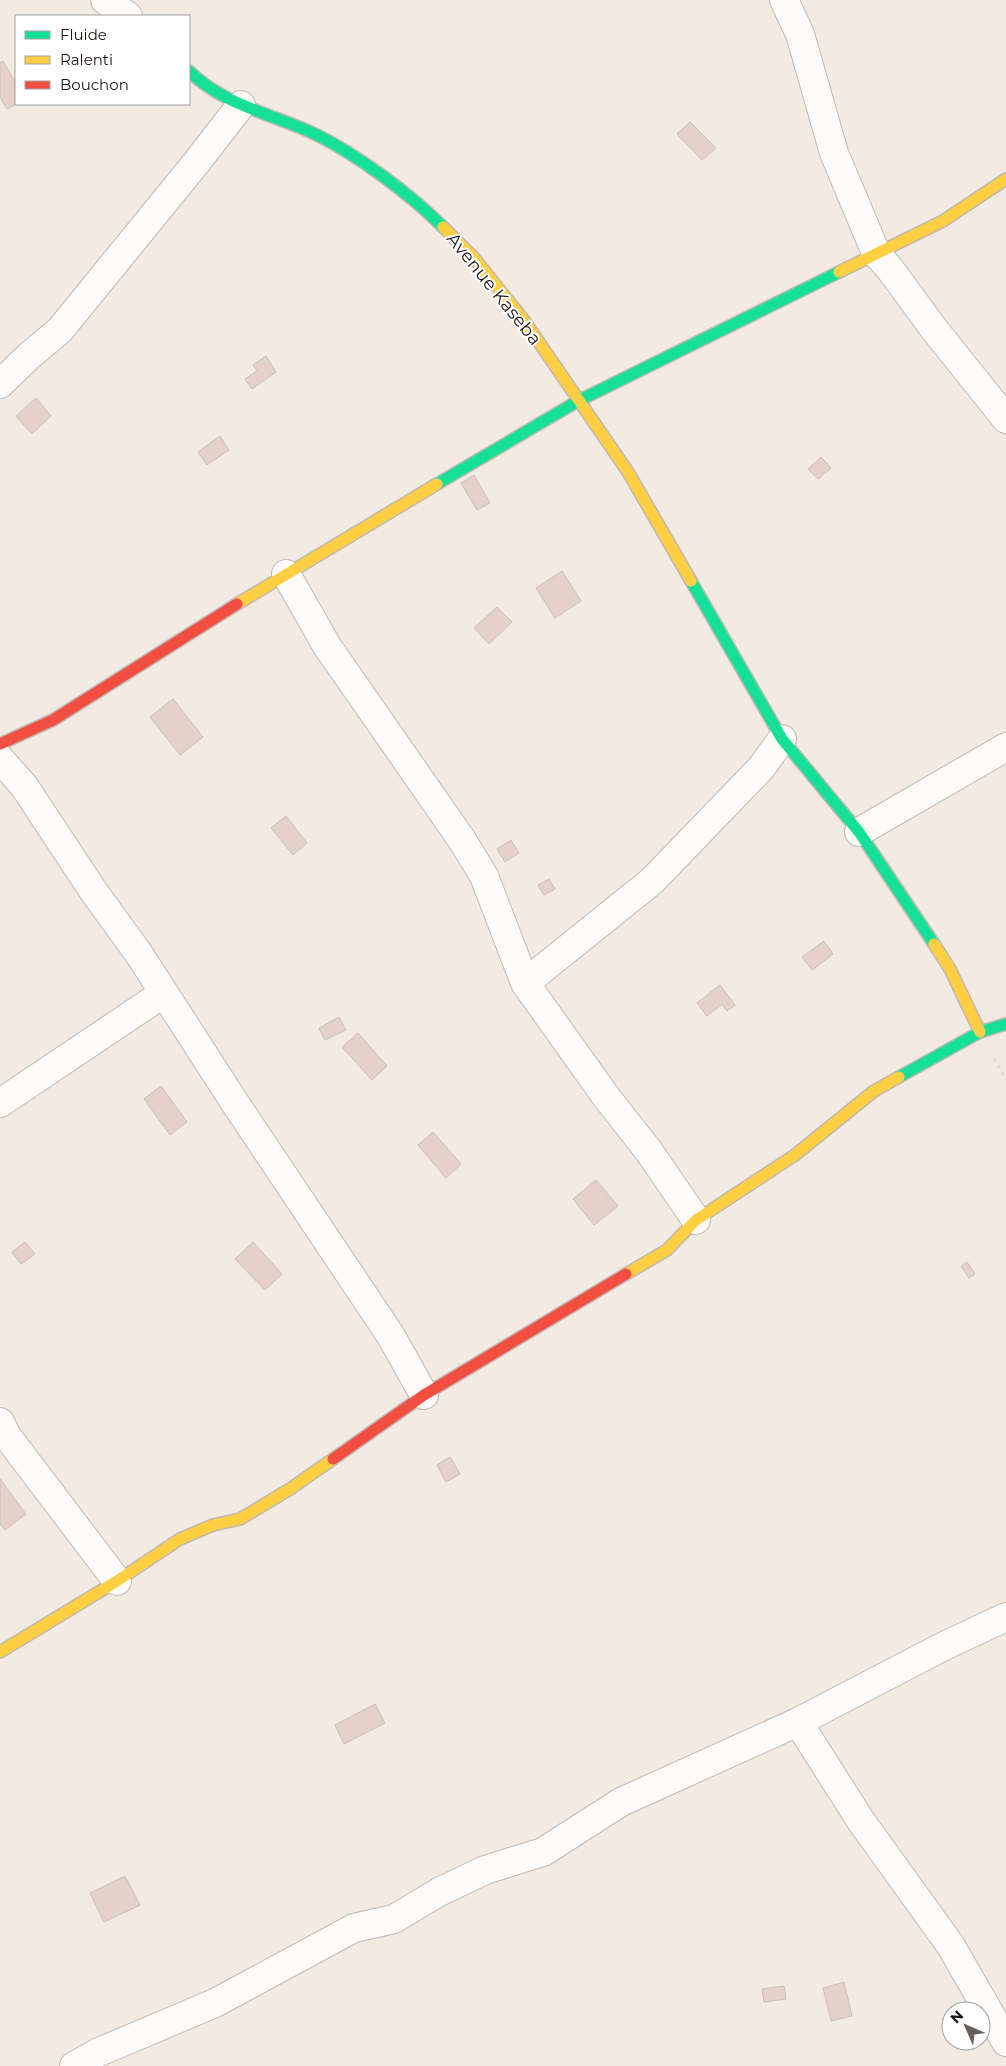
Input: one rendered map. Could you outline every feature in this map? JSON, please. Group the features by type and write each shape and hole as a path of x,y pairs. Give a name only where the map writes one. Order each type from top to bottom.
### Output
{"street":[{"path":"105,0 127,15"},
{"path":"784,0 800,34 834,153 876,253 934,329 1003,409"},
{"name":"Avenue Kaseba","path":"190,72 202,84 241,105 317,135 366,164 433,217 474,258 523,319 628,472 782,739 860,832 950,970 980,1032"},
{"path":"0,384 60,330 241,105"},
{"path":"0,744 53,720 286,574 578,401 943,221 1006,179"},
{"path":"286,574 328,646 462,840 484,876 525,982 607,1098 648,1150 696,1220"},
{"path":"525,982 652,881 762,768 782,739"},
{"path":"860,832 1006,747"},
{"path":"0,760 24,786 94,892 139,954 235,1103 391,1336 424,1395"},
{"path":"0,1103 164,993"},
{"path":"0,1652 117,1581 180,1539 213,1525 240,1519 260,1508 424,1395 542,1322 667,1250 696,1220 795,1154 874,1091 980,1032 1006,1024"},
{"path":"2,1433 117,1581"},
{"path":"74,2066 99,2052 215,2003 354,1928 394,1919 439,1892 485,1870 543,1852 622,1802 798,1722 944,1646 1006,1617"},
{"path":"798,1722 861,1821 950,1946 1006,2042"}],"building":[{"path":"3,61 15,82 15,105 7,109 0,97 0,63"},
{"path":"690,122 716,148 702,160 677,134"},
{"path":"266,356 276,372 252,389 245,379 257,371 253,365"},
{"path":"36,398 51,416 32,434 16,416"},
{"path":"220,436 229,450 207,465 198,452"},
{"path":"821,457 831,468 818,479 808,469"},
{"path":"474,475 490,503 477,510 461,483"},
{"path":"562,571 581,601 555,618 536,588"},
{"path":"497,607 512,622 489,644 474,628"},
{"path":"173,699 203,737 180,755 150,717"},
{"path":"286,816 307,843 293,855 271,828"},
{"path":"511,840 519,853 505,862 497,849"},
{"path":"549,879 555,889 544,895 538,885"},
{"path":"824,941 833,954 812,970 802,957"},
{"path":"720,985 735,1005 727,1011 722,1004 707,1016 697,1003"},
{"path":"339,1017 346,1030 325,1040 319,1028"},
{"path":"358,1033 387,1066 372,1080 342,1047"},
{"path":"161,1086 187,1122 170,1135 144,1099"},
{"path":"433,1132 461,1164 446,1178 418,1145"},
{"path":"596,1180 618,1206 594,1225 573,1199"},
{"path":"25,1242 35,1254 21,1264 12,1252"},
{"path":"253,1242 282,1274 265,1290 235,1259"},
{"path":"967,1262 975,1274 969,1278 961,1266"},
{"path":"450,1457 460,1474 446,1482 437,1465"},
{"path":"0,1479 26,1514 5,1530 0,1524"},
{"path":"375,1704 385,1723 344,1744 335,1725"},
{"path":"125,1876 140,1905 104,1922 90,1893"},
{"path":"844,1982 852,2016 831,2021 823,1988"},
{"path":"784,1986 786,1999 764,2002 762,1989"}],"traffic: fast":[{"path":"190,72 218,93 317,135 350,154 400,189 443,227"},
{"path":"437,484 578,401 839,272"},
{"path":"691,581 782,739 859,832 934,944"},
{"path":"899,1077 980,1032 1006,1024"}],"traffic: slow":[{"path":"839,272 943,221 1006,179"},
{"path":"443,227 474,258 523,319 628,472 691,581"},
{"path":"237,604 437,484"},
{"path":"934,944 950,969 980,1032"},
{"path":"626,1274 667,1250 696,1220 795,1155 874,1091 899,1077"},
{"path":"0,1652 117,1581 180,1539 213,1525 240,1519 290,1489 333,1459"}],"traffic: jam":[{"path":"0,744 53,720 237,604"},
{"path":"333,1459 424,1395 626,1274"}]}
